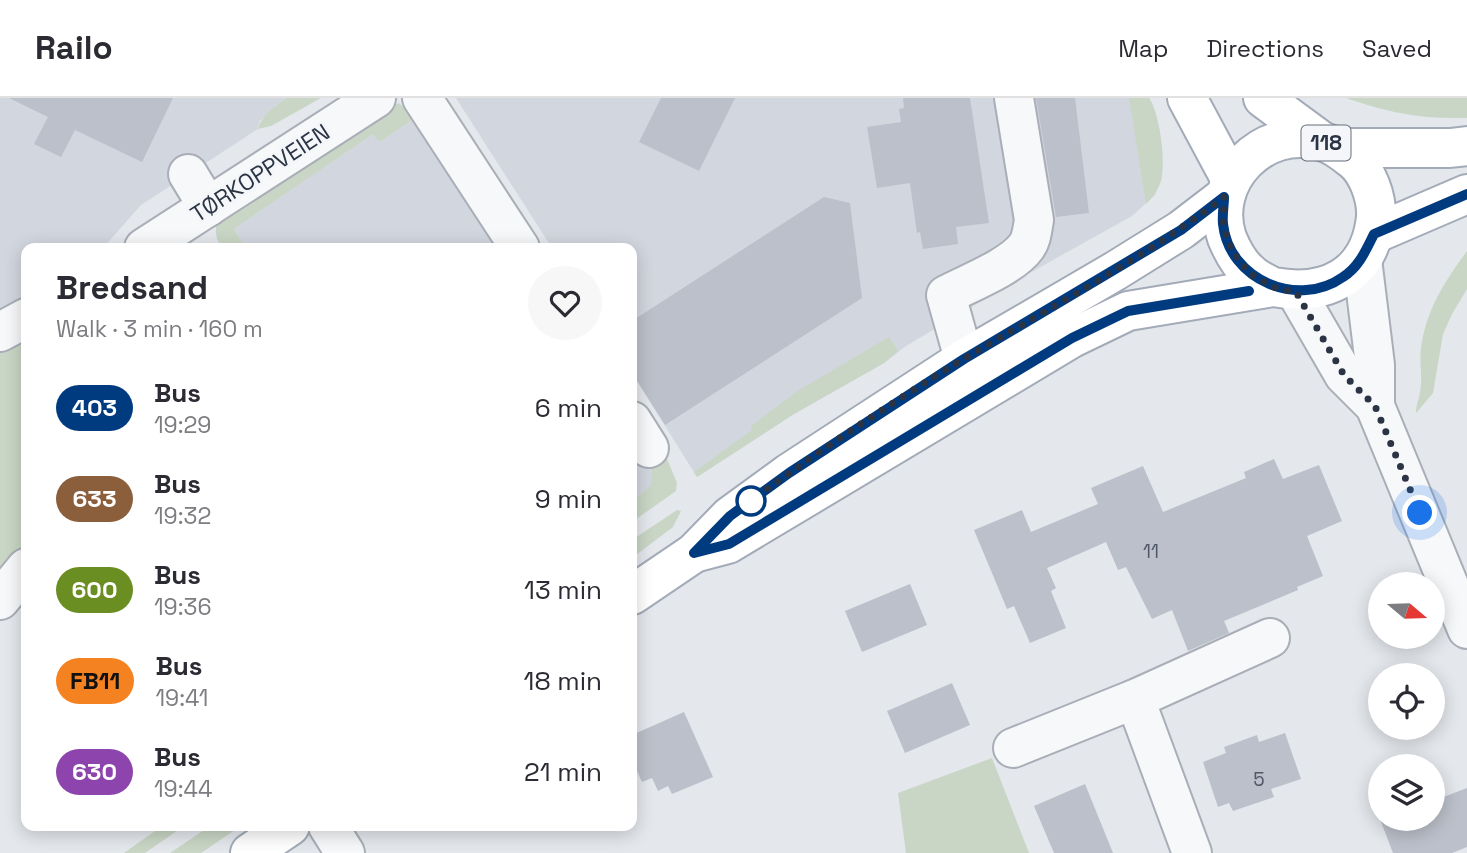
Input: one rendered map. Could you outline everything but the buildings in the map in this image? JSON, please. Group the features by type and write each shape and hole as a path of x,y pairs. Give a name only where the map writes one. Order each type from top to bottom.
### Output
{"main road":[{"path":"1187,98 1227,189 1223,225 1232,251 1249,273 1284,289"},
{"path":"1262,98 1329,144"},
{"name":"118","path":"637,592 694,553 730,516 789,473 964,359 1181,230 1227,189 1246,159 1268,144 1294,138 1329,144 1450,148 1467,146"},
{"name":"118","path":"1329,144 1357,164 1370,185 1376,209 1368,246"},
{"name":"118","path":"694,553 729,544 1072,338 1128,311 1284,289 1321,289 1344,277 1368,246 1467,194"},
{"path":"250,853 283,831"}],"street":[{"name":"TØRKOPPVEIEN","path":"156,243 198,226 376,98"},
{"path":"422,98 517,243"},
{"path":"964,359 946,295 1006,263 1028,244 1032,233 1034,220 1014,98"},
{"path":"188,174 198,226"},
{"path":"1368,246 1375,406 1467,629"},
{"path":"1284,289 1344,375 1375,406"},
{"path":"0,331 21,320"},
{"path":"0,600 21,574"},
{"path":"1013,748 1135,699 1270,638"},
{"path":"1135,699 1192,853"},
{"path":"331,831 345,853"}],"shaded area":[{"path":"0,98 287,98 260,121 258,129 141,205 107,243 21,243 21,548 0,569"},
{"path":"456,98 1149,98 1159,128 1161,179 1155,195 1132,216 906,346 884,363 794,414 697,477 637,381 637,243 549,243"},
{"path":"415,118 498,243 242,243 234,229 374,133 380,142"},
{"path":"637,444 652,467 651,485 637,498"}],"green space":[{"path":"287,98 321,98 271,126 258,129 266,115"},
{"path":"1129,98 1149,98 1161,138 1161,181 1146,204"},
{"path":"1346,98 1467,98 1467,118 1405,114"},
{"path":"399,103 415,118 380,142 373,134 234,229 242,243 220,243 216,225"},
{"path":"1467,251 1467,289 1443,334 1433,393 1416,413 1421,387 1421,348 1427,321 1444,285"},
{"path":"21,334 21,548 0,569 0,345"},
{"path":"889,337 898,351 884,363 794,414 697,477 694,472 752,430 751,426 799,390"},
{"path":"663,449 677,483 676,491 637,518 637,498 651,485 652,467 647,459"},
{"path":"677,510 681,511 673,527 637,554 637,537"},
{"path":"992,758 1029,853 906,853 898,793"},
{"path":"155,831 177,831 145,853 124,853"},
{"path":"203,831 234,831 201,853 170,853"}],"bus line":[{"name":"403","path":"1249,291 1128,311 1072,338 729,544 694,553 730,516 789,473 964,359 1181,230 1224,197 1223,225 1232,251 1249,273 1273,287 1296,292 1321,289 1344,277 1362,259 1374,234 1467,194"}],"route":[{"path":"751,501 749,502 964,359 1181,230 1224,197 1223,225 1232,251 1249,273 1273,287 1296,292 1344,375 1375,406 1420,513"}]}
